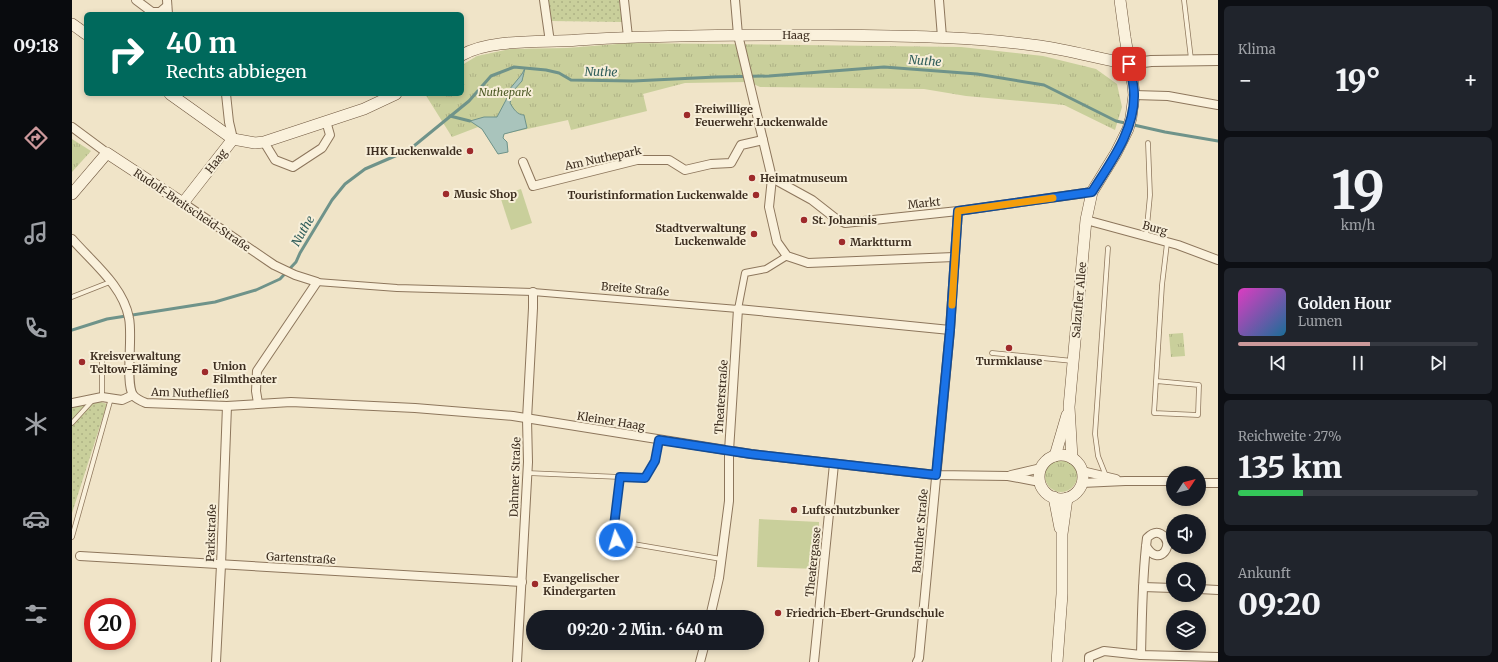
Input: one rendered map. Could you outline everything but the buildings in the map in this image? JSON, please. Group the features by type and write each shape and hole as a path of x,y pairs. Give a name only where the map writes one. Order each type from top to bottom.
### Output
{"main road":[{"path":"1092,192 1116,154 1128,129 1131,118 1134,95 1120,0"},
{"path":"72,24 84,33"},
{"name":"Haag","path":"464,54 472,50 502,44 628,37 738,35 942,37 1041,46 1129,64"},
{"path":"173,96 233,139"},
{"name":"Haag","path":"183,203 233,139 255,144 264,142 364,109 392,96"},
{"path":"72,194 107,153"},
{"name":"Rudolf-Breitscheid-Straße","path":"107,153 183,203"},
{"name":"Salzufler Allee","path":"1072,458 1070,407 1073,361 1086,220 1092,192"},
{"name":"Salzufler Allee","path":"1055,456 1070,407"},
{"path":"1055,456 1067,456 1072,458 1082,471 1082,484 1074,495 1060,499 1054,497 1043,489 1040,482 1040,472 1045,462 1055,456"},
{"path":"1054,497 1062,534"},
{"path":"1057,662 1062,594 1062,534 1067,498"}],"street":[{"path":"136,0 152,12 160,12 167,7"},
{"path":"544,0 550,42"},
{"path":"624,0 628,37"},
{"path":"735,0 738,35 772,178 769,207 777,242 787,256 808,263 954,257"},
{"path":"939,0 942,37"},
{"path":"1129,64 1151,61 1218,60"},
{"path":"1134,95 1168,96 1218,105"},
{"path":"226,96 229,122 233,139"},
{"path":"264,142 275,160 293,167 322,148 330,134 326,121"},
{"name":"Rudolf-Breitscheid-Straße","path":"72,127 107,153"},
{"name":"Am Nuthepark","path":"523,162 533,186 637,160 669,160 685,170 711,164 731,163 741,145 763,140"},
{"name":"Markt","path":"772,178 812,200 845,224 958,211 1092,192"},
{"name":"Rudolf-Breitscheid-Straße","path":"183,203 282,270 317,282"},
{"name":"Baruther Straße","path":"918,662 950,330 958,211"},
{"name":"Burg","path":"1086,220 1178,245 1218,260"},
{"path":"72,239 99,267 125,301 130,319 131,333 129,381 133,395 122,400 111,397 98,397 72,403"},
{"name":"Theaterstraße","path":"712,610 719,578 729,502 729,450 738,309 745,273 766,269 787,256"},
{"path":"258,403 256,391 257,372 317,282"},
{"name":"Breite Straße","path":"317,282 397,288 533,292 738,309 950,330"},
{"name":"Dahmer Straße","path":"517,662 527,472 527,419 533,292"},
{"name":"Am Nuthefließ","path":"133,395 139,400 146,402 227,406 258,403"},
{"name":"Kleiner Haag","path":"258,403 291,402 415,408 514,416 751,454 936,475 1008,476 1040,482"},
{"name":"Parkstraße","path":"216,662 227,406"},
{"name":"Theatergasse","path":"814,662 834,464"},
{"name":"Kleiner Haag","path":"1008,476 1042,468"},
{"path":"1082,471 1125,481"},
{"path":"1082,484 1125,481 1166,482"},
{"path":"1206,483 1218,484"},
{"path":"1141,655 1146,546"},
{"name":"Gartenstraße","path":"80,556 522,582"},
{"path":"1143,586 1166,588"},
{"path":"1206,589 1218,590"},
{"path":"700,662 703,650"},
{"path":"1089,662 1089,657 1104,651 1141,655 1218,657"}],"lane":[{"path":"1184,0 1191,60"},
{"path":"1146,237 1150,195 1148,143"},
{"path":"1156,381 1199,385 1198,416 1154,413 1156,381 1162,285 1167,243"},
{"path":"1106,476 1098,456 1095,434 1108,248"},
{"path":"72,297 110,282"},
{"path":"992,353 1073,361"},
{"path":"72,423 98,397 102,360"},
{"path":"72,537 111,397"},
{"path":"527,472 645,478 655,461 659,440"},
{"path":"620,477 614,526 616,540 722,559"}],"green space":[{"path":"547,0 619,0 622,22 550,21"},
{"name":"Nuthepark","path":"630,43 961,47 1043,56 1096,69 1117,84 1122,107 1115,130 1064,105 966,96 924,89 760,87 749,82 685,83 643,94 647,111 571,130 568,120 504,134 503,138 507,142 508,152 498,154 482,129 478,127 452,137 426,96 464,96 464,64 477,56 510,49 567,48"},
{"path":"72,139 91,151 72,172"},
{"path":"521,189 532,223 511,230 500,196"},
{"path":"1183,333 1185,356 1171,357 1169,334"},
{"path":"101,402 107,404 72,513 72,407"},
{"path":"1058,460 1064,460 1074,467 1077,476 1076,482 1070,489 1064,492 1058,492 1048,485 1045,479 1045,473 1052,463"},
{"path":"759,519 819,522 818,569 757,567"}],"water":[{"path":"525,68 522,81 514,90 510,103 517,113 524,115 527,128 504,134 503,138 507,142 508,152 498,154 482,129 470,121 484,117 497,117 506,100 509,90"}],"waterway":[{"name":"Nuthe","path":"72,330 107,319 215,302 256,290 280,279 296,262 332,200 345,184 365,169 409,150 469,101 491,76 514,67 546,70 559,73 571,80 633,81 769,76 884,67 977,74 1044,85 1116,121 1165,132 1218,141"},
{"path":"450,116 470,121"}],"slow traffic":[{"path":"952,305 958,211 1053,198"}],"place":[{"name":"Freiwillige Feuerwehr Luckenwalde","path":"687,115"},
{"name":"IHK Luckenwalde","path":"470,151"},
{"name":"Heimatmuseum","path":"752,178"},
{"name":"Music Shop","path":"446,194"},
{"name":"Touristinformation Luckenwalde","path":"756,195"},
{"name":"St. Johannis","path":"804,220"},
{"name":"Stadtverwaltung Luckenwalde","path":"754,234"},
{"name":"Marktturm","path":"842,242"},
{"name":"Turmklause","path":"1009,348"},
{"name":"Kreisverwaltung Teltow-Fläming","path":"82,362"},
{"name":"Union Filmtheater","path":"205,372"},
{"name":"Luftschutzbunker","path":"794,510"},
{"name":"Evangelischer Kindergarten","path":"535,584"},
{"name":"Friedrich-Ebert-Grundschule","path":"778,613"}],"route":[{"path":"616,540 614,526 620,477 645,478 655,461 659,440 751,454 936,475 950,330 958,211 1092,192 1116,154 1128,129 1134,95 1129,64"}]}
